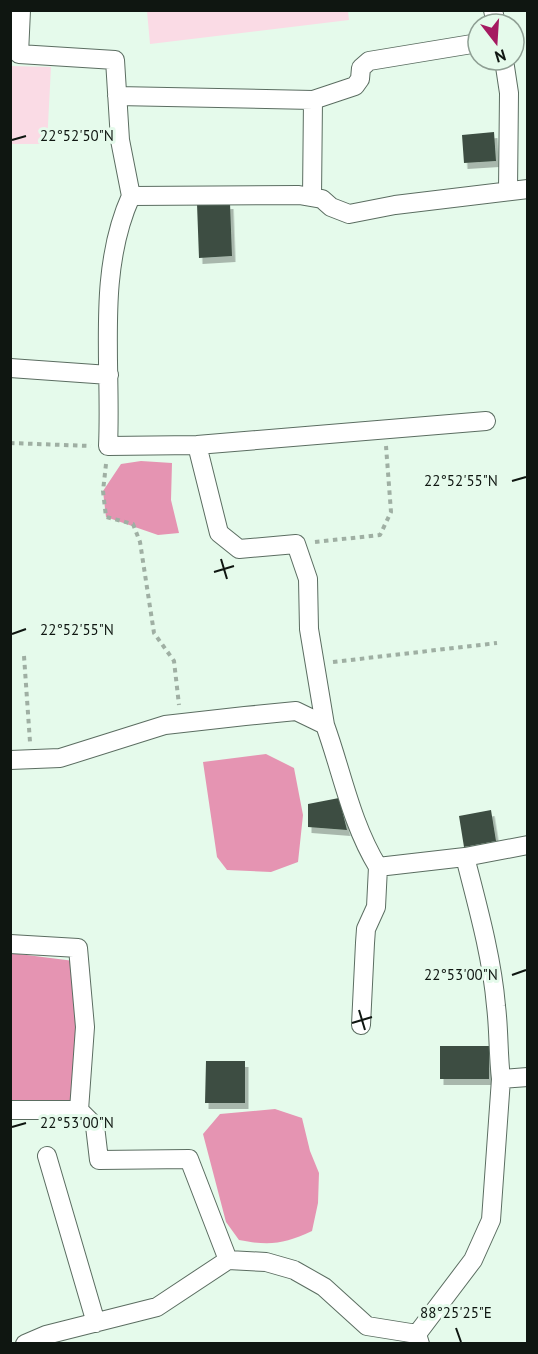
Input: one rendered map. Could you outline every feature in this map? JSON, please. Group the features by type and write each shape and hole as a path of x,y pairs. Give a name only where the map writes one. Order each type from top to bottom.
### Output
{"street":[{"path":"21,10 19,54 115,60 120,140 131,196 122,216 109,275 108,446 197,445 486,421"},
{"path":"117,96 313,100 355,87 360,79 361,68 369,61 466,45"},
{"path":"506,72 509,93 508,190"},
{"path":"312,197 313,100"},
{"path":"131,196 312,197 322,199 331,207 349,214 528,189"},
{"path":"10,368 109,375"},
{"path":"197,445 219,533 239,549 296,544 308,579 309,629 325,725 351,808 378,867 376,907 365,936 361,1025"},
{"path":"10,760 32,761 60,758 165,725 181,723 296,711 325,725"},
{"path":"378,867 465,857 528,845"},
{"path":"25,1344 46,1335 157,1307 228,1260 266,1262 294,1270 324,1287 367,1326 418,1339 473,1260 491,1220 501,1079 496,1040 496,1006 480,916 465,857"},
{"path":"10,944 78,948 85,1027 79,1110"},
{"path":"501,1079 528,1077"},
{"path":"10,1110 79,1110 95,1125 99,1160 189,1159 228,1260"},
{"path":"47,1156 96,1323"}],"path":[{"path":"296,544 380,535 391,512 385,431"},
{"path":"10,443 108,446 103,491 106,517 133,524 140,542 154,633 174,661 181,723"},
{"path":"315,664 497,643"},
{"path":"24,656 32,761"}],"shaded area":[{"path":"147,11 348,11 349,20 150,44"},
{"path":"11,66 51,67 47,144 11,144"},
{"path":"141,461 172,463 171,500 179,533 158,535 106,517 103,491 121,464"},
{"path":"266,754 294,768 303,815 298,862 271,872 227,870 217,857 203,762"},
{"path":"11,953 74,961 78,996 76,1100 44,1104 11,1101"},
{"path":"275,1109 302,1118 310,1151 319,1173 318,1203 312,1231 277,1243 239,1240 226,1222 203,1134 220,1114"}],"building":[{"path":"494,132 496,161 464,163 462,135"},
{"path":"230,203 232,256 199,258 197,204"},
{"path":"339,798 347,830 308,827 308,804"},
{"path":"491,810 496,841 464,847 459,816"},
{"path":"440,1046 489,1046 489,1079 440,1079"},
{"path":"206,1061 245,1061 245,1103 205,1103"}]}
